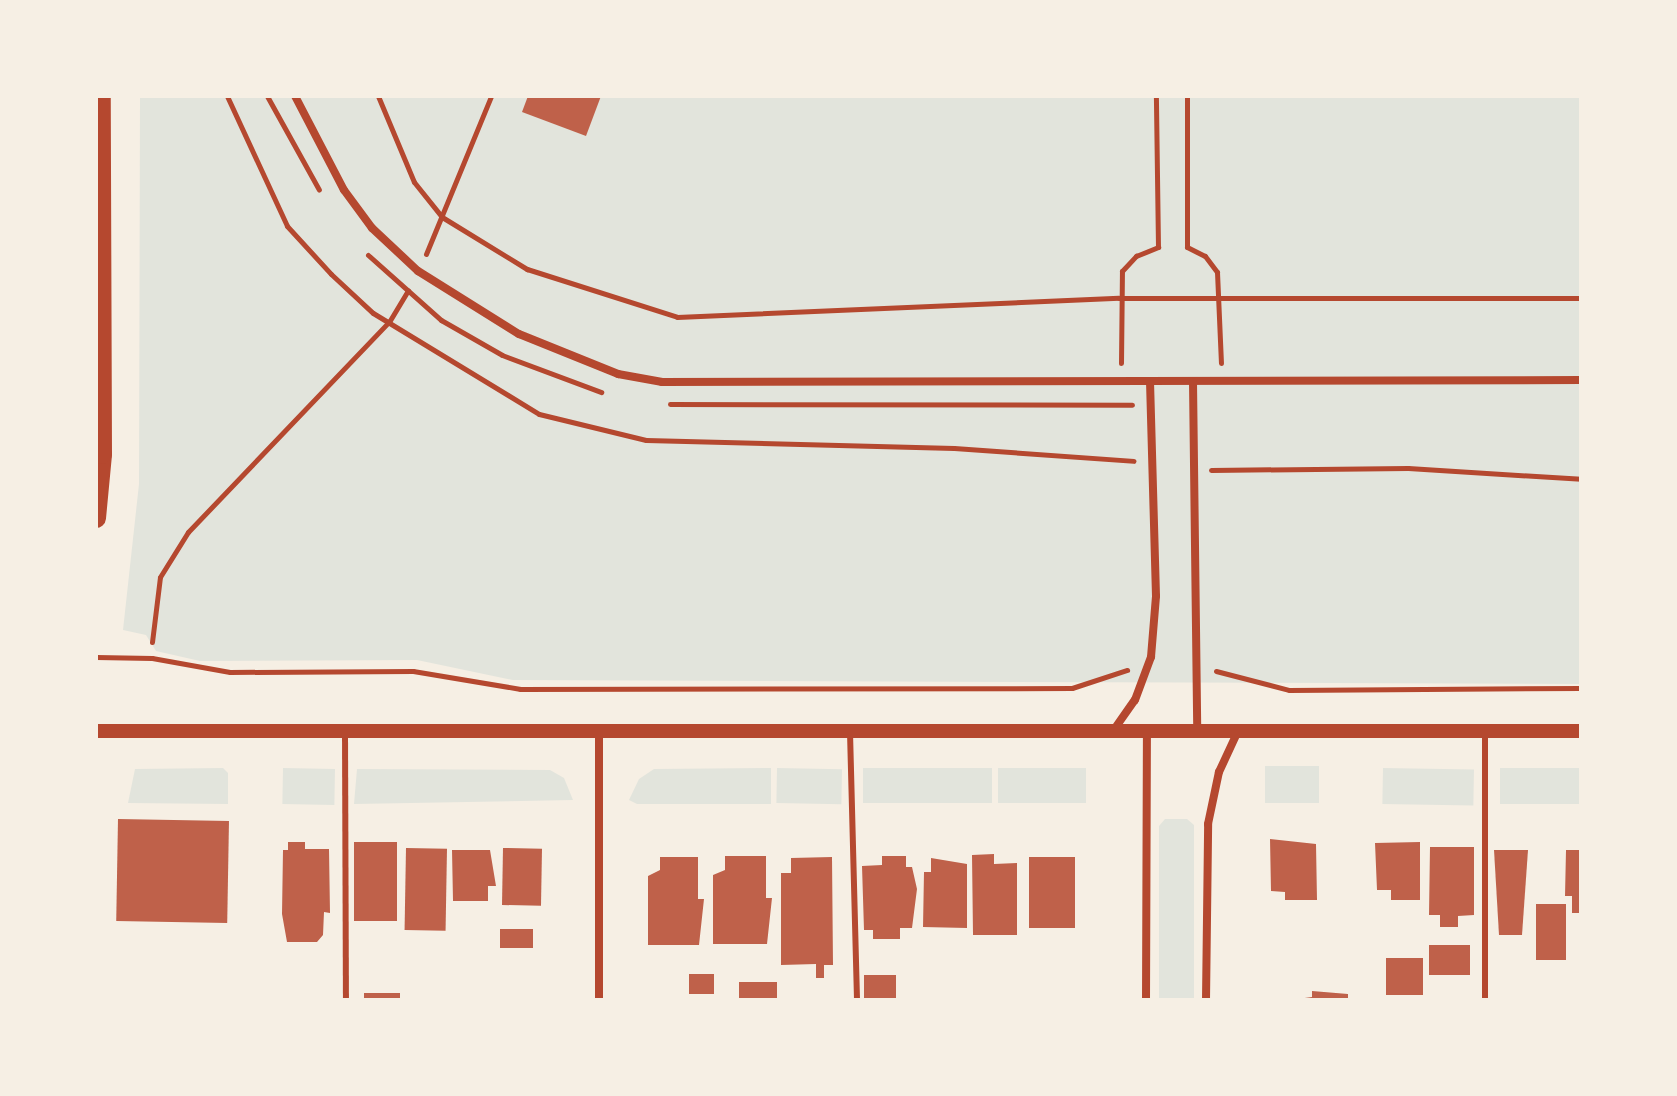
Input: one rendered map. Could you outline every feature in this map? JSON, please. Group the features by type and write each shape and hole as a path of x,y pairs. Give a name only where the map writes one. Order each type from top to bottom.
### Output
{"main road":[{"path":"96,518 102,454 101,96"}],"street":[{"path":"295,96 344,190 372,228 418,271 475,311 575,360 662,382 1150,384 1581,380"},
{"path":"1193,382 1197,731"},
{"path":"1113,731 1135,700 1151,657 1156,596 1150,384"},
{"path":"96,731 1581,731"},
{"path":"599,731 599,1000"},
{"path":"1146,1000 1147,731"},
{"path":"1206,1000 1208,824 1219,772 1238,731"}],"lane":[{"path":"345,730 346,1000"},
{"path":"850,731 857,1000"},
{"path":"1485,731 1485,1000"}],"path":[{"path":"267,96 298,159 324,197"},
{"path":"378,96 414,182 442,217 527,269 677,317 1119,298 1218,301 1581,298"},
{"path":"423,261 491,96"},
{"path":"1121,364 1119,298 1122,271 1136,256 1158,247 1156,96"},
{"path":"1187,96 1187,247 1205,256 1217,272 1221,364"},
{"path":"359,244 406,292 502,355 612,394"},
{"path":"152,642 160,577 188,532 389,322 413,282"},
{"path":"663,404 1077,405"},
{"path":"1222,470 1408,468 1581,479"},
{"path":"96,657 152,658 230,672 413,671 520,689 1072,688 1139,669"},
{"path":"1213,670 1289,690 1581,688"}],"shaded area":[{"path":"140,96 1581,96 1581,684 513,680 417,660 200,661 156,651 146,635 123,630 139,484"},
{"path":"1265,766 1319,766 1319,803 1265,803"},
{"path":"223,768 228,773 228,804 128,803 135,769"},
{"path":"283,768 335,769 334,805 282,804"},
{"path":"771,768 771,804 637,804 629,800 639,779 654,769"},
{"path":"777,768 842,769 841,804 776,803"},
{"path":"863,768 992,768 992,803 863,803"},
{"path":"998,768 1086,768 1086,803 998,803"},
{"path":"1383,768 1474,770 1473,806 1382,804"},
{"path":"1500,768 1581,768 1581,804 1500,804"},
{"path":"357,769 550,770 564,778 573,800 354,804"},
{"path":"1165,819 1187,819 1194,825 1194,1000 1159,1000 1159,826"}],"building":[{"path":"528,96 601,96 586,136 522,112"},
{"path":"118,819 229,821 227,923 116,921"},
{"path":"1270,839 1316,844 1317,900 1285,900 1285,892 1271,891"},
{"path":"288,842 305,842 305,849 329,849 330,913 324,912 323,935 317,942 287,942 282,914 283,850 288,850"},
{"path":"354,842 397,842 397,921 354,921"},
{"path":"1420,842 1420,900 1391,900 1391,890 1377,890 1375,843"},
{"path":"1430,847 1474,847 1474,915 1458,916 1458,927 1440,927 1440,915 1429,915"},
{"path":"406,848 447,849 446,931 405,930"},
{"path":"503,848 542,849 541,906 502,905"},
{"path":"452,850 490,850 496,886 488,886 488,901 453,901"},
{"path":"1494,850 1528,850 1522,935 1499,935"},
{"path":"1566,850 1581,850 1581,913 1572,913 1572,896 1565,896"},
{"path":"994,854 994,864 1017,863 1017,935 973,935 972,855"},
{"path":"725,856 766,856 766,898 772,898 767,944 713,944 713,875 725,870"},
{"path":"882,856 906,856 906,867 912,867 917,889 912,928 900,928 900,939 873,939 873,930 864,930 862,866 882,865"},
{"path":"660,857 698,857 698,899 704,899 699,945 648,945 648,876 660,870"},
{"path":"832,857 833,965 824,965 824,978 816,978 816,964 781,965 781,873 791,873 791,858"},
{"path":"1029,857 1075,857 1075,928 1029,928"},
{"path":"931,858 967,864 967,928 923,927 924,872 931,872"},
{"path":"1536,904 1566,904 1566,960 1536,960"},
{"path":"500,929 533,929 533,948 500,948"},
{"path":"1429,945 1470,945 1470,975 1429,975"},
{"path":"1386,958 1423,958 1423,995 1386,995"},
{"path":"689,974 714,974 714,994 689,994"},
{"path":"864,975 896,975 896,998 864,998"},
{"path":"739,982 777,982 777,1000 739,1000"},
{"path":"1312,991 1348,994 1348,1000 1290,1000 1312,997"},
{"path":"364,993 400,993 400,1000 364,1000"}]}
